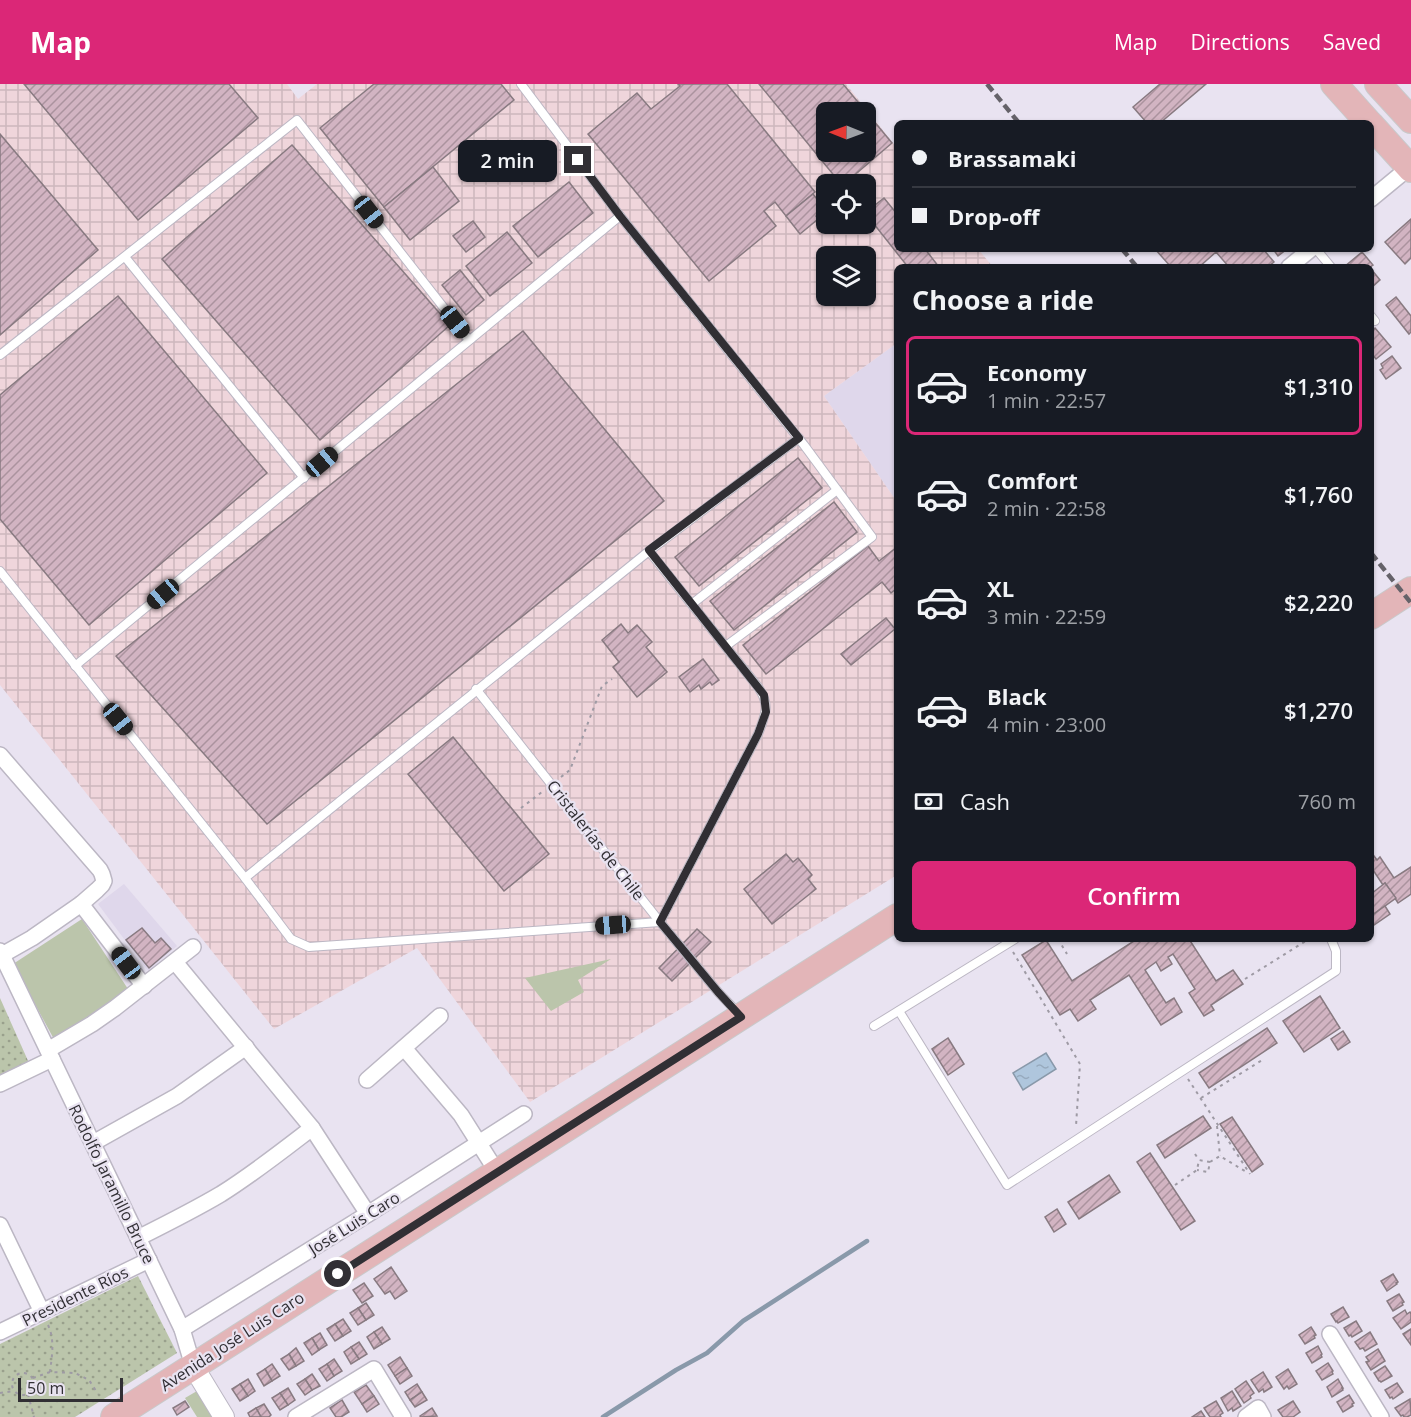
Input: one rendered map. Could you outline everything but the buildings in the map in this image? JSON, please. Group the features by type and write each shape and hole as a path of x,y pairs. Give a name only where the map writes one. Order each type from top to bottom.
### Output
{"main road":[{"path":"1334,84 1365,118 1379,85 1411,120"},
{"path":"1374,128 1411,167"},
{"path":"1374,614 1411,590"},
{"name":"Avenida José Luis Caro","path":"114,1417 894,919"}],"street":[{"path":"1374,197 1411,167"},
{"path":"1293,264 1307,252"},
{"path":"0,755 100,870 104,881 81,904 2,959"},
{"path":"81,904 144,986"},
{"path":"0,1084 50,1054 144,986 193,947"},
{"name":"Rodolfo Jaramillo Bruce","path":"2,959 182,1329 193,1366 224,1417"},
{"path":"175,962 312,1128 368,1214"},
{"path":"367,1080 440,1016"},
{"path":"93,1143 177,1096 246,1047"},
{"path":"404,1048 460,1115 497,1172"},
{"name":"José Luis Caro","path":"182,1329 524,1114"},
{"path":"138,1238 187,1214 222,1193 253,1173 312,1128"},
{"path":"0,1225 42,1312"},
{"name":"Presidente Ríos","path":"0,1332 149,1260"},
{"path":"1330,1334 1381,1417"},
{"path":"296,1417 314,1412 374,1369 403,1417"},
{"path":"1246,1417 1258,1408 1263,1417"}],"lane":[{"path":"520,84 620,216 799,438 872,537 726,646"},
{"path":"0,355 297,120 469,340"},
{"path":"75,666 620,216"},
{"path":"1318,252 1328,264"},
{"path":"125,257 304,478"},
{"path":"245,878 649,550 799,438"},
{"path":"692,603 837,490"},
{"path":"0,571 291,939 309,947 660,922 758,734 766,712 764,695 649,550"},
{"name":"Cristalerías de Chile","path":"476,689 660,922 741,1017"},
{"path":"874,1026 1009,942"},
{"path":"899,1011 1007,1185 1336,971 1336,951 1332,942"}],"path":[{"path":"521,808 570,770 602,686 612,679"},
{"path":"1012,942 1080,1064 1075,1141"},
{"path":"1060,942 1067,954"},
{"path":"1245,979 1304,942"},
{"path":"1201,1098 1263,1059"},
{"path":"1183,1071 1250,1174 1220,1156"},
{"path":"1217,1123 1220,1156"},
{"path":"1175,1185 1197,1170 1199,1160 1195,1154"},
{"path":"1199,1160 1210,1162 1220,1156"},
{"path":"1197,1170 1208,1172 1210,1162"},
{"path":"42,1312 52,1333 53,1349 50,1372"},
{"path":"33,1378 50,1372 75,1373 89,1380 98,1394"},
{"path":"20,1373 28,1373 33,1378 35,1385 28,1395 20,1395 11,1383 14,1376 20,1373"},
{"path":"0,1393 14,1390"},
{"path":"28,1395 34,1417"}],"shaded area":[{"path":"0,84 287,84 298,99 317,84 846,84 860,102 816,102 816,162 876,162 876,122 894,144 894,252 980,252 990,264 894,264 894,345 824,396 894,498 894,877 530,1102 417,948 274,1029 0,685"},
{"path":"894,345 894,498 824,396"},
{"path":"124,884 177,946 148,971 98,904"}],"green space":[{"path":"82,919 130,992 55,1041 13,964"},
{"path":"611,959 578,980 584,992 551,1011 525,978"},
{"path":"0,998 29,1063 0,1076"},
{"path":"138,1276 177,1353 75,1417 0,1417 0,1344"},
{"path":"197,1391 213,1417 197,1417 185,1398"}],"water":[{"path":"1046,1053 1056,1069 1023,1090 1013,1073"}],"waterway":[{"path":"603,1417 707,1353 743,1321 867,1241"}],"railway":[{"path":"987,84 1017,120"},
{"path":"1124,252 1134,264"},
{"path":"1374,557 1411,603"}],"route":[{"path":"338,1274 741,1017 660,922 758,734 766,712 764,695 649,550 799,438 620,216 578,160"}]}
